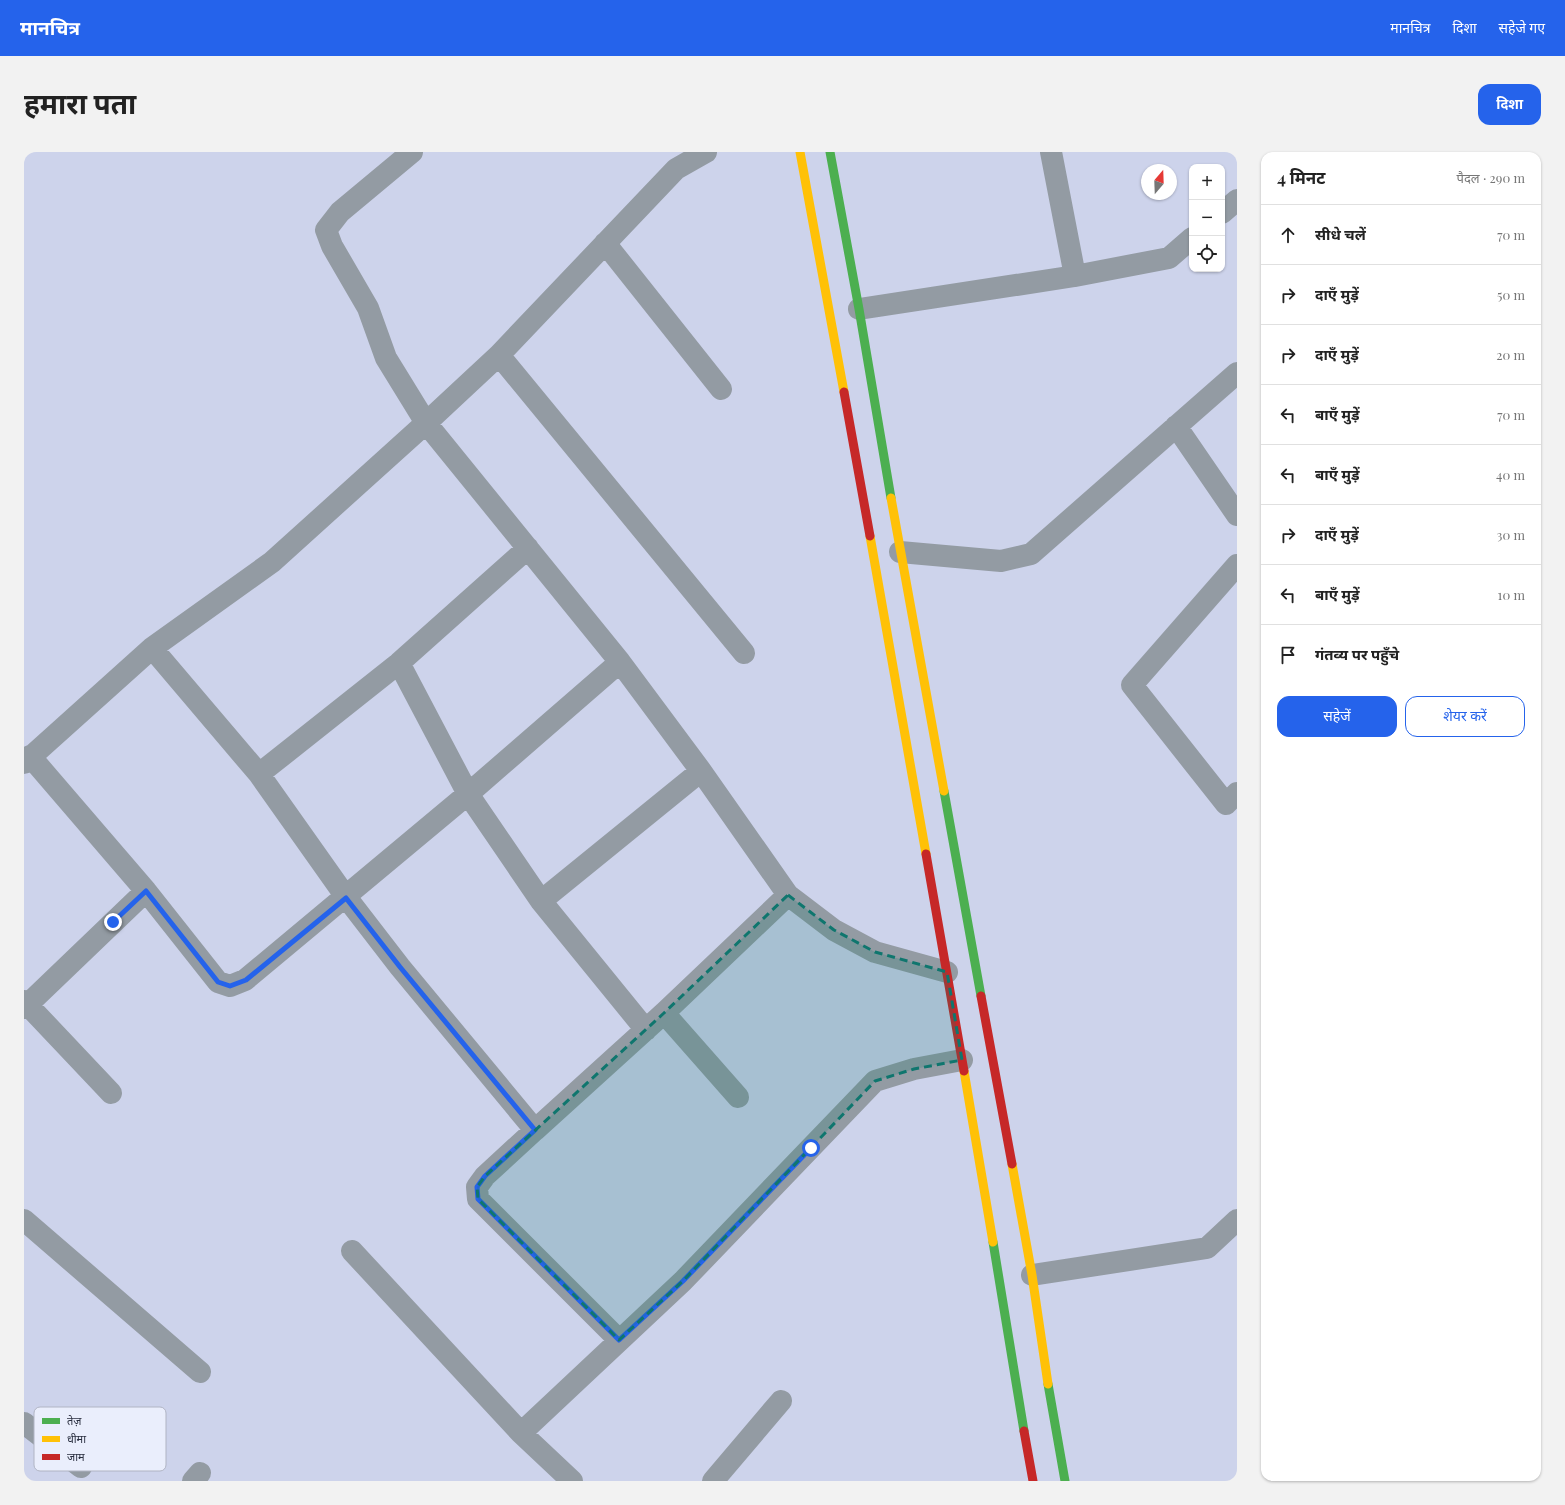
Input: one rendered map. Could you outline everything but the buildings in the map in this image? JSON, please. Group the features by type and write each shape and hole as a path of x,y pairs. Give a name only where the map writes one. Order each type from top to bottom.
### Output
{"highway":[{"path":"800,152 947,972 1033,1481"},
{"path":"830,152 859,309 900,552 1032,1275 1050,1399 1065,1481"}],"street":[{"path":"412,152 340,212 326,230 332,246 368,308 386,358 426,423 620,662 701,771 788,895 834,930 875,952 947,972"},
{"path":"620,662 346,898 246,980 230,986 218,982 146,891 27,760 152,648 272,562 499,355 676,169 706,152"},
{"path":"1051,152 1074,276"},
{"path":"1225,210 1237,200"},
{"path":"859,309 1074,276 1169,258 1189,241"},
{"path":"605,243 721,389"},
{"path":"499,355 744,653"},
{"path":"900,552 1000,561 1031,554 1237,373"},
{"path":"1176,426 1237,515"},
{"path":"259,774 399,663 528,548"},
{"path":"1237,565 1132,685 1226,804 1237,793"},
{"path":"152,648 259,774 346,898 400,967 535,1130"},
{"path":"399,663 468,794 541,901 646,1030"},
{"path":"541,901 701,771"},
{"path":"111,1093 25,1004 146,891"},
{"path":"619,1340 478,1199 477,1187 485,1176 646,1030 788,895"},
{"path":"664,1013 738,1097"},
{"path":"521,1433 683,1281 875,1081 914,1069 962,1060"},
{"path":"24,1220 200,1372"},
{"path":"1032,1275 1206,1248 1237,1220"},
{"path":"352,1251 521,1433 572,1481"},
{"path":"714,1481 781,1401"},
{"path":"24,1424 34,1432"}],"highlighted area":[{"path":"788,895 834,930 875,952 947,972 962,1060 914,1069 875,1081 683,1281 619,1340 478,1199 477,1187 485,1176 664,1013"}],"traffic: fast":[{"path":"830,152 859,309 891,498"},
{"path":"944,791 981,996"},
{"path":"993,1242 1024,1431"},
{"path":"1048,1384 1065,1481"}],"traffic: slow":[{"path":"800,152 844,392"},
{"path":"891,498 944,791"},
{"path":"870,536 926,854"},
{"path":"964,1071 993,1242"},
{"path":"1012,1164 1032,1275 1048,1384"}],"traffic: jam":[{"path":"844,392 870,536"},
{"path":"926,854 964,1071"},
{"path":"981,996 1012,1164"},
{"path":"1024,1431 1033,1481"}],"route":[{"path":"113,922 146,891 218,982 230,986 246,980 346,898 400,967 535,1130 485,1176 477,1187 478,1199 619,1340 683,1281 811,1148"}]}
